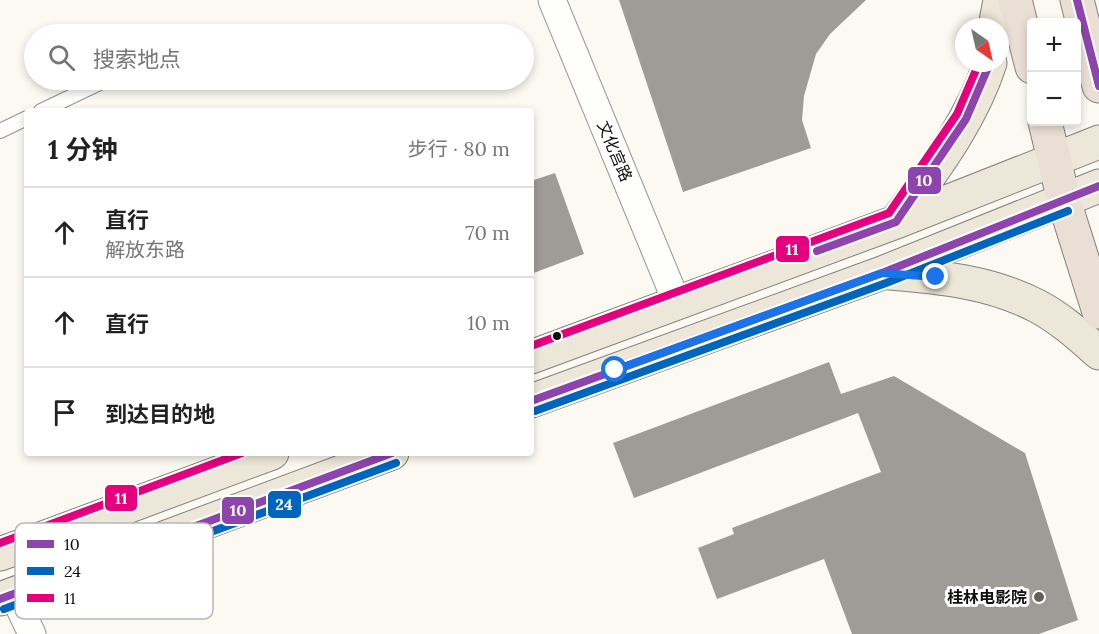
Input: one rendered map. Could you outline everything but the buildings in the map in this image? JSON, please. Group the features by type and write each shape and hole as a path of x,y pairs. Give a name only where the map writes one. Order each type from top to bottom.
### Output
{"highway":[{"path":"1015,0 1027,47"},
{"path":"1077,0 1099,86"},
{"path":"1046,126 1064,201 1099,312"}],"main road":[{"path":"997,18 1000,0"},
{"path":"896,222 966,119 986,72"},
{"path":"534,356 896,222 1099,142"},
{"path":"534,400 882,273 1099,186"},
{"path":"882,273 936,277 992,287 1038,306 1075,332 1099,353"},
{"path":"83,523 264,456"},
{"path":"204,523 384,456"},
{"path":"0,554 15,548"}],"street":[{"name":"文化宫路","path":"552,0 677,303"},
{"path":"22,619 32,634"}],"lane":[{"path":"47,108 85,90"},
{"path":"0,131 24,119"}],"transit line":[{"name":"10","path":"1077,0 1099,86"},
{"name":"11","path":"534,345 889,213 957,114 975,72"},
{"name":"10","path":"817,251 896,222 966,119 986,72"},
{"name":"10","path":"534,400 882,273 1099,186"},
{"name":"24","path":"535,411 886,283 1068,211"},
{"name":"11","path":"54,523 234,456"},
{"name":"10","path":"204,523 384,456"},
{"name":"24","path":"213,531 396,463"},
{"name":"11","path":"0,543 15,537"},
{"name":"10","path":"0,599 15,593"},
{"name":"24","path":"4,609 15,605"}],"place":[{"name":"桂林电影院","path":"1039,597"}],"route":[{"path":"615,370 882,273 936,277"}]}
